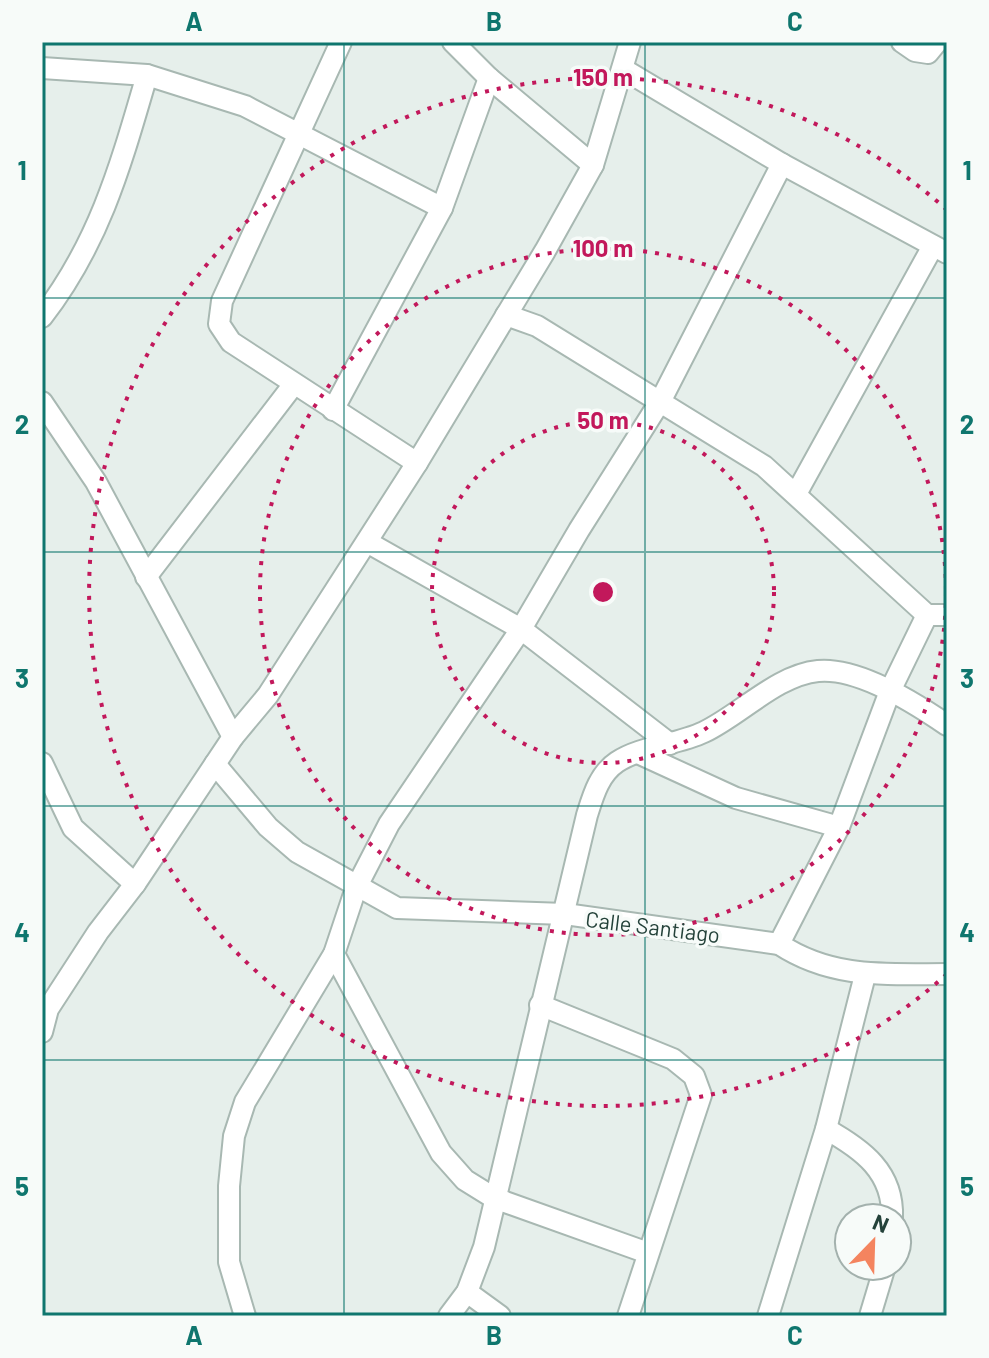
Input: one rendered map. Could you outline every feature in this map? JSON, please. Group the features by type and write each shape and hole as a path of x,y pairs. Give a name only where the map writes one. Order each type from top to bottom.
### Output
{"street":[{"path":"341,42 301,135 222,301 219,324 231,342 417,463"},
{"path":"453,42 473,51 489,78 593,165"},
{"path":"42,1032 45,1006 135,884 233,737 268,695 417,463 506,315 593,165 630,42"},
{"path":"902,42 915,51 928,53 937,42"},
{"path":"42,68 147,75 245,106 442,208"},
{"path":"623,69 782,164 940,250 796,494"},
{"path":"42,317 68,284 96,232 117,178 147,75"},
{"path":"333,410 442,208 489,78"},
{"path":"245,1316 229,1262 229,1186 234,1136 245,1102 334,954 356,888 389,824 521,629 661,400 782,164"},
{"path":"506,315 537,326 764,466 937,615 890,691 839,827 779,944"},
{"path":"146,577 294,384"},
{"path":"42,402 96,482 233,737"},
{"path":"367,542 521,629 621,703 670,744"},
{"path":"449,1316 467,1292 484,1247 540,1005 597,785 618,761 704,732 791,680 817,671 842,673 890,691 947,725"},
{"path":"640,754 736,798 839,827"},
{"path":"42,763 73,828 135,884"},
{"name":"Calle Santiago","path":"215,764 268,827 297,852 356,888 397,908 565,914 779,944 805,961 865,975 947,974"},
{"path":"334,954 441,1153 465,1180 494,1198 648,1253"},
{"path":"768,1316 826,1129 865,975"},
{"path":"540,1005 673,1059 694,1076 701,1095 628,1316"},
{"path":"826,1129 861,1149 881,1171 892,1202"},
{"path":"870,1316 880,1282"},
{"path":"467,1292 500,1316"}]}
